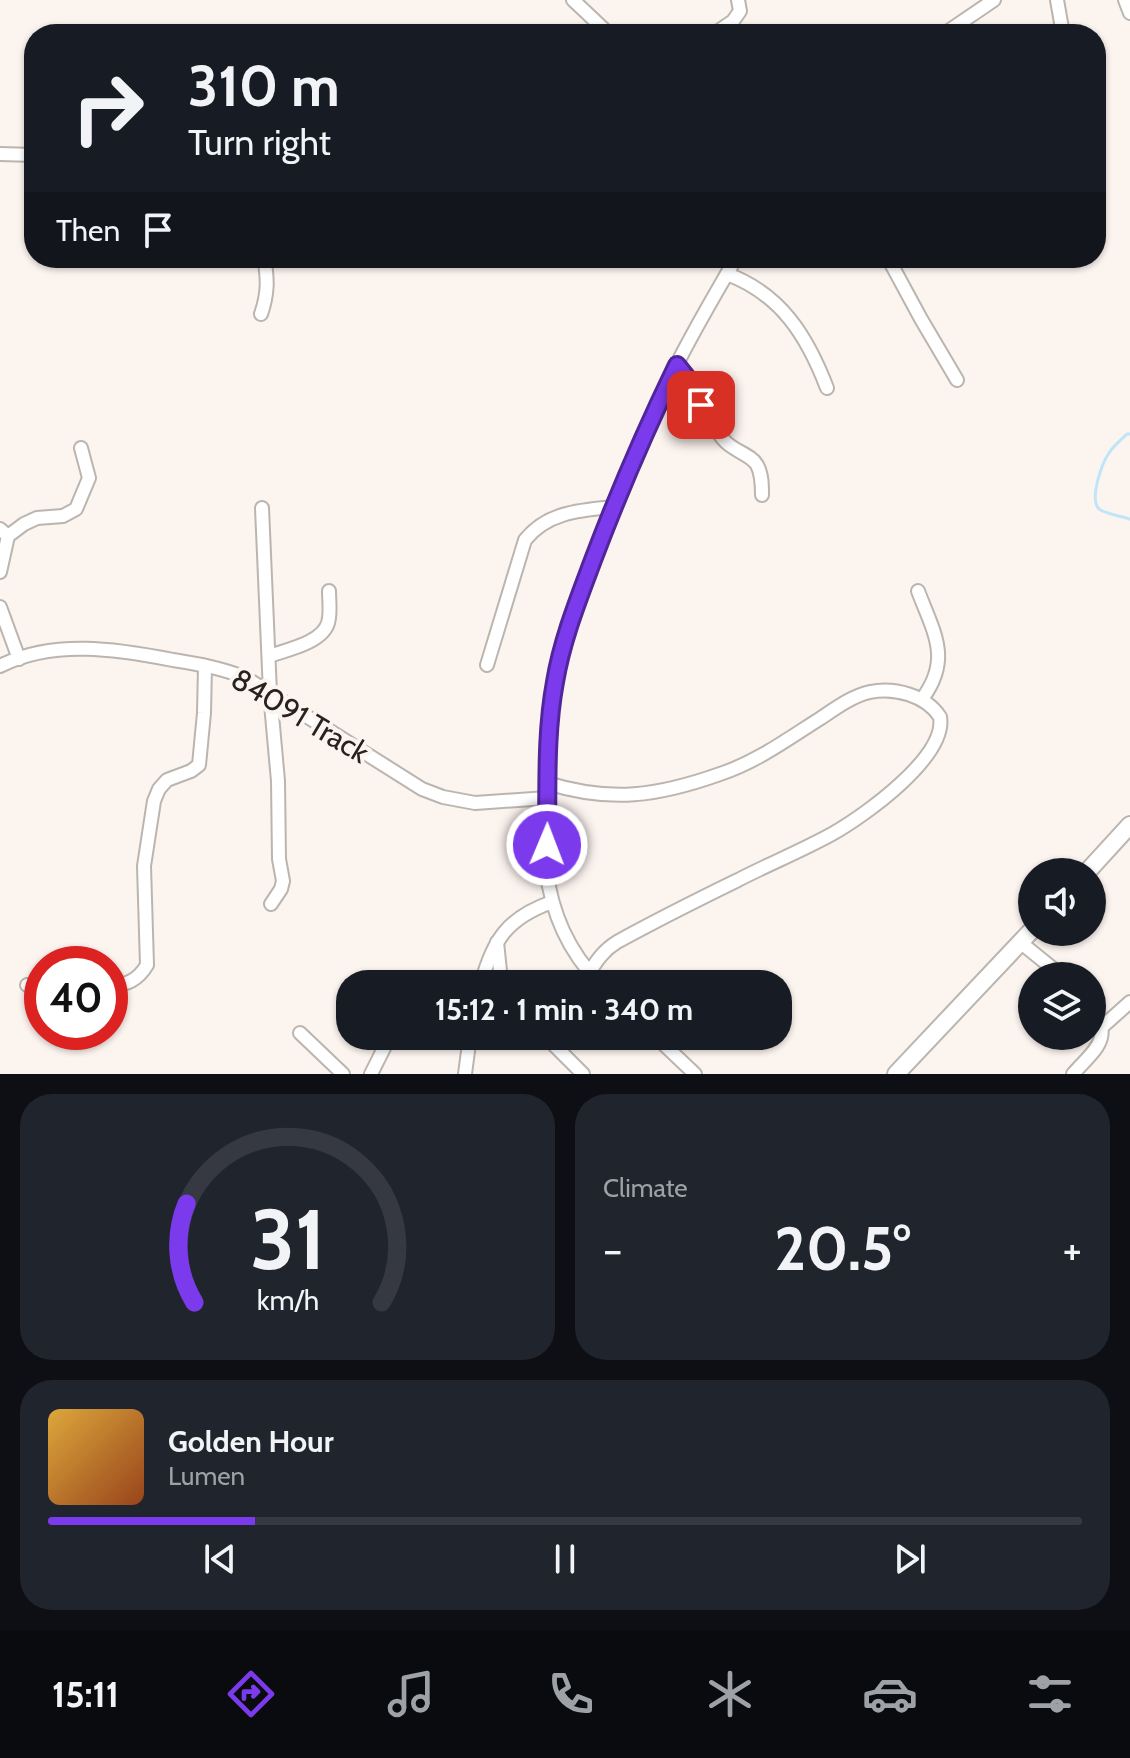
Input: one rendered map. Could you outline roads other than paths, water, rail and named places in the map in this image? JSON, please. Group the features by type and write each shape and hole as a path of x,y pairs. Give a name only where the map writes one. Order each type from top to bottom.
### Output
{"main road":[{"path":"1100,858 1130,825"},
{"path":"896,1074 1018,944"}],"street":[{"path":"573,0 598,24"},
{"path":"727,24 740,11 738,0"},
{"path":"959,24 994,0"},
{"path":"1057,0 1061,24"},
{"path":"1125,0 1130,13"},
{"path":"0,154 24,155"},
{"path":"261,314 268,291 266,268"},
{"path":"587,970 555,915 546,869 549,722 554,683 562,647 638,447 677,365 730,268"},
{"path":"893,268 957,380"},
{"path":"727,274 762,292 793,322 804,336 827,388"},
{"path":"677,365 724,441 756,463 762,495"},
{"path":"0,572 4,532 37,518 63,516 76,509 89,478 81,448"},
{"path":"487,665 525,540 532,531 541,523 564,514 613,507"},
{"path":"262,508 270,693 278,781 279,859 283,881 271,904"},
{"path":"269,656 321,635 328,624 329,591"},
{"path":"918,591 939,655 936,675 922,699"},
{"path":"0,607 19,659"},
{"name":"84091 Track","path":"0,666 67,649 100,649 230,672 246,678 433,793 475,803 547,798"},
{"path":"128,983 135,980 147,965 144,875 154,801 167,780 199,765 205,666"},
{"path":"547,783 597,795 622,796 652,792 721,774 747,763 846,702 883,691 922,699 940,717 940,730 920,765 888,794 834,833 617,942 606,949 591,970"},
{"path":"485,970 490,953 500,937 529,912 552,902"},
{"path":"500,937 500,970"},
{"path":"1035,946 1049,962"},
{"path":"1106,1023 1130,1002"},
{"path":"300,1033 343,1074"},
{"path":"371,1074 383,1050"},
{"path":"465,1074 468,1050"},
{"path":"559,1050 583,1074"},
{"path":"670,1050 695,1074"},
{"path":"1073,1074 1093,1050"}],"waterway":[{"path":"1130,434 1115,445 1106,458 1095,497 1099,509 1130,519"}]}
